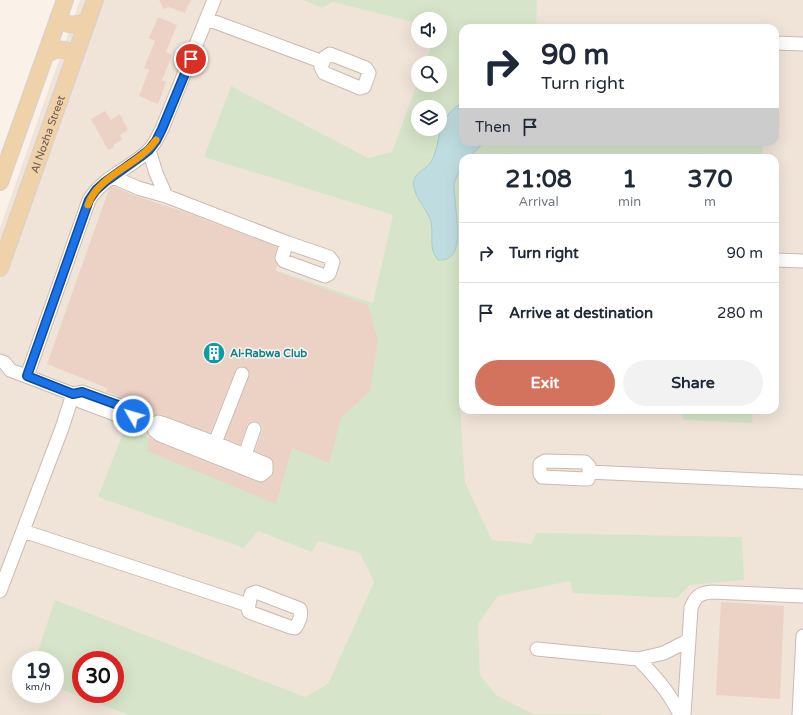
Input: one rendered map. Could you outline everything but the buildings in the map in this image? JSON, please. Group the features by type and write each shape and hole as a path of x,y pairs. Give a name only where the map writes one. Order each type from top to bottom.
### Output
{"main road":[{"path":"0,182 65,0"},
{"name":"Al Nozha Street","path":"0,268 75,56 86,20 95,0"},
{"path":"58,19 65,24 72,25 80,24 86,20"},
{"path":"46,55 52,50 61,49 69,51 75,56"}],"street":[{"path":"27,376 89,200 96,190 105,182 132,164 149,150 162,129 214,0"},
{"path":"207,19 323,62"},
{"path":"779,43 803,44"},
{"path":"149,150 156,173 166,196"},
{"path":"113,177 138,188 166,196 288,243"},
{"path":"779,260 803,261"},
{"path":"3,368 73,394 82,392 129,409 133,416 152,425 158,422 165,424 215,448 261,475 266,471 266,464 245,455 215,448"},
{"path":"215,448 242,374"},
{"path":"0,591 62,428 73,394"},
{"path":"245,455 254,429"},
{"path":"589,472 803,482"},
{"path":"22,530 248,605"},
{"path":"684,715 691,608 694,599 702,593 712,592 803,596"},
{"path":"799,715 803,636"},
{"path":"537,648 638,659 664,653 689,640"},
{"path":"638,659 666,689 676,705 680,715"}],"shaded area":[{"path":"80,0 803,0 803,715 0,715 0,228"}],"green space":[{"path":"303,0 537,0 536,24 459,24 459,146 763,146 762,154 459,154 459,414 460,414 465,483 492,540 532,544 536,533 742,537 744,580 690,585 677,598 573,593 570,581 498,596 478,624 480,675 496,695 533,714 602,715 129,715 97,703 124,703 124,651 72,651 72,693 64,690 64,651 38,651 55,600 305,697 328,684 374,582 360,553 318,541 312,552 258,531 244,548 98,497 125,428 157,441 164,453 253,484 268,475 281,444 268,268 373,303 393,215 204,157 231,86 368,158 392,152 411,101 411,136 447,136 447,100 411,100 414,92 447,92 447,56 428,56 431,48 447,48 447,12 411,12 411,22 333,2 322,8"},
{"path":"682,414 753,414 752,423 684,420"}],"water":[{"path":"459,105 459,146 481,146 472,154 459,154 459,171 454,184 457,244 454,253 450,257 443,260 438,260 432,247 431,222 417,196 414,180 415,177 431,162 435,154 439,136 447,136 447,116"}],"slow traffic":[{"path":"88,205 89,200 96,190 149,150 156,140"}],"place":[{"name":"Al-Rabwa Club","path":"214,353"}],"route":[{"path":"133,416 129,409 82,392 73,394 27,376 89,200 96,190 105,182 132,164 149,150 156,141 191,59"}]}
